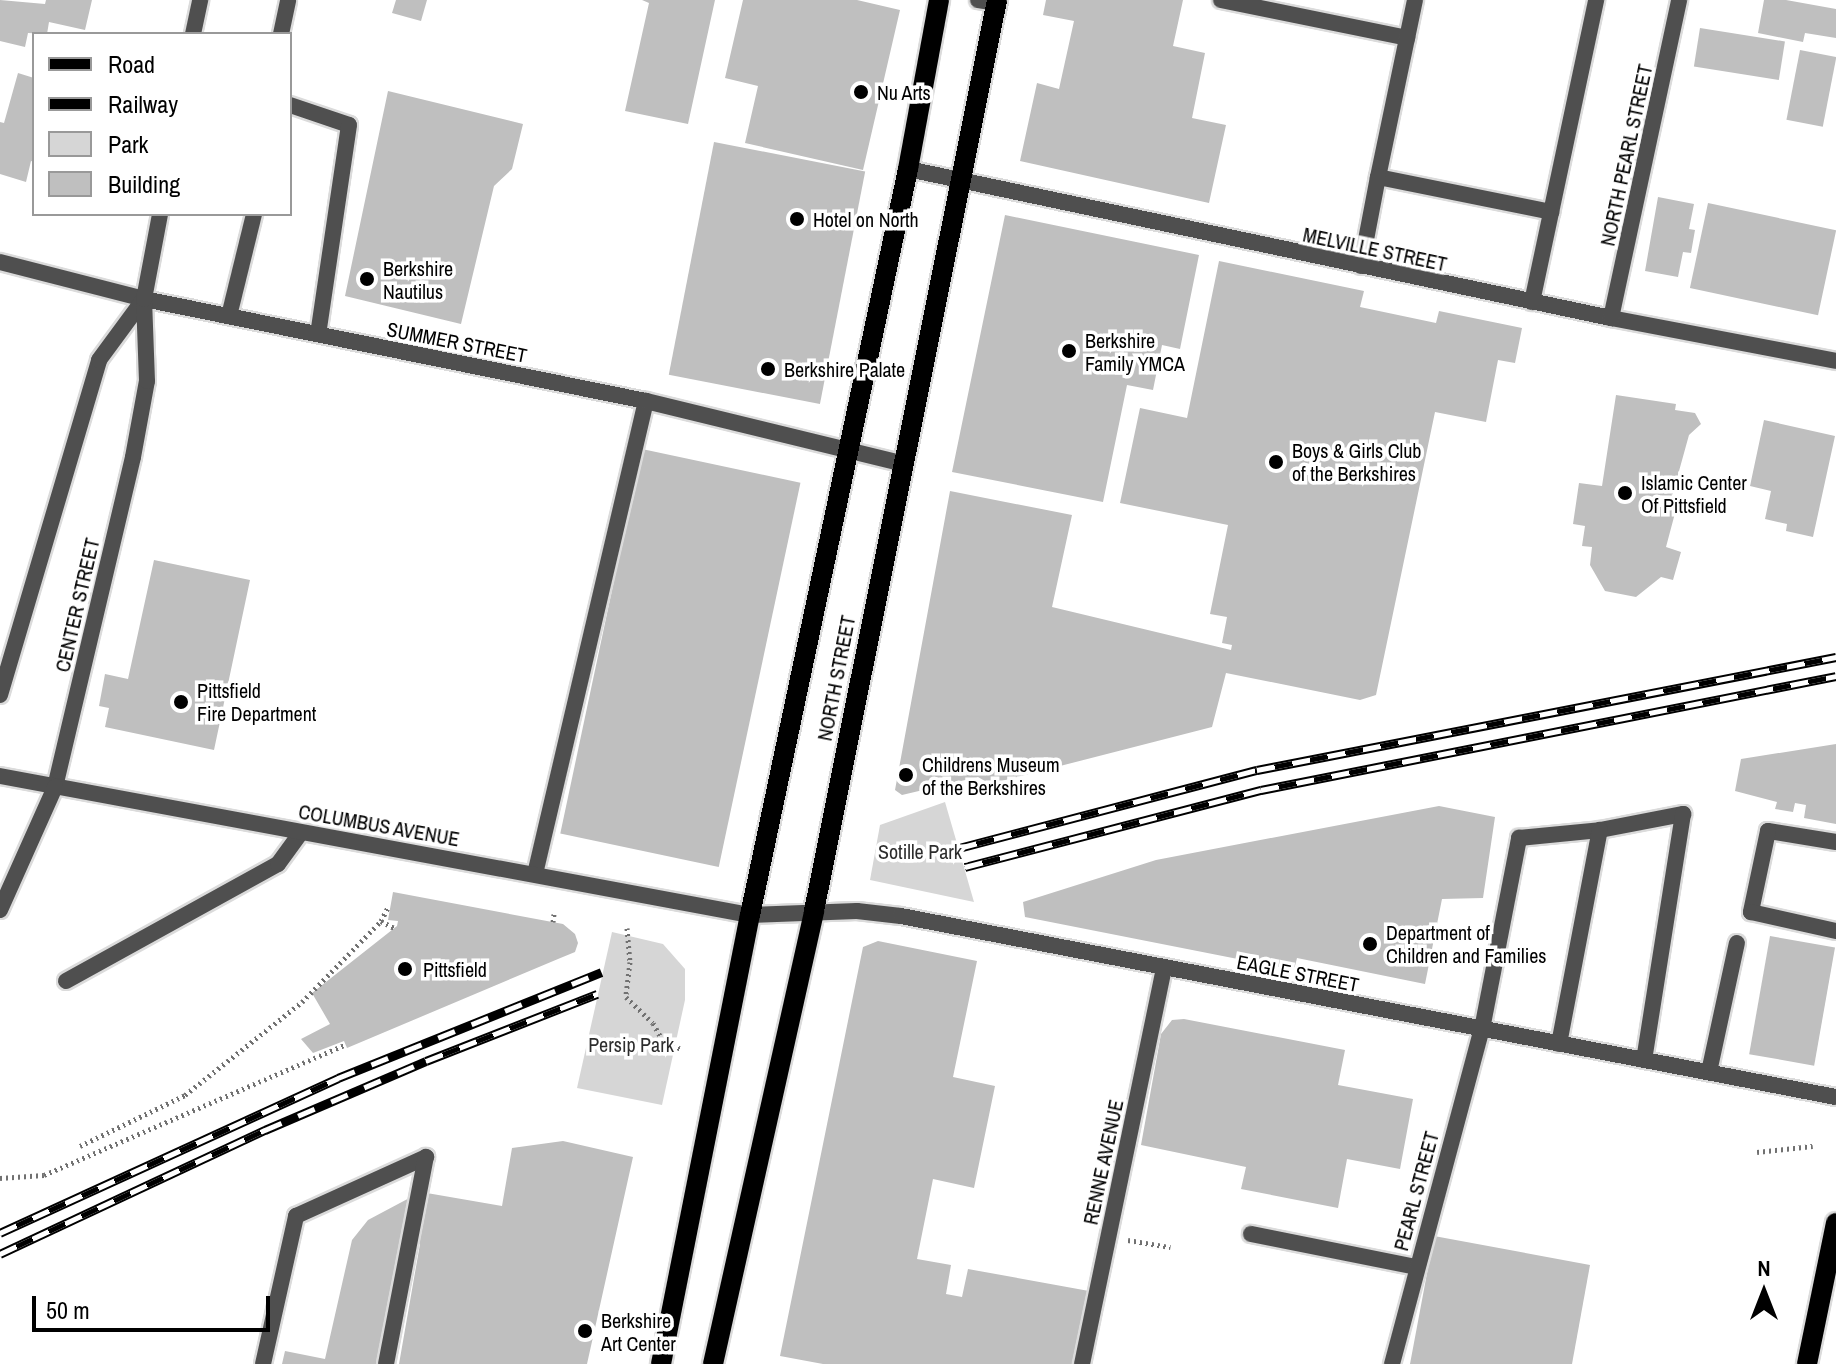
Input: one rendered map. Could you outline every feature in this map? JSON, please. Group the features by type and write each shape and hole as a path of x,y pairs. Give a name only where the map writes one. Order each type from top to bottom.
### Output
{"main road":[{"name":"NORTH STREET","path":"661,1364 750,915 908,169 939,0"},
{"name":"NORTH STREET","path":"713,1364 814,911 961,182 990,1"},
{"path":"1807,1364 1836,1223"}],"street":[{"path":"193,32 200,0"},
{"path":"281,32 288,0"},
{"path":"1221,0 1407,38"},
{"path":"1361,266 1415,0"},
{"path":"1532,302 1596,0"},
{"name":"NORTH PEARL STREET","path":"1611,318 1679,0"},
{"path":"292,106 349,125 318,334"},
{"name":"MELVILLE STREET","path":"908,169 1532,302 1836,361"},
{"path":"1378,177 1551,212"},
{"name":"CENTER STREET","path":"0,910 55,787 136,442 147,381 144,299 160,216"},
{"path":"229,316 254,216"},
{"name":"SUMMER STREET","path":"0,262 144,299 646,401 904,464"},
{"name":"CENTER STREET","path":"0,695 99,360 144,299"},
{"path":"535,874 646,401"},
{"name":"COLUMBUS AVENUE","path":"0,776 750,915"},
{"path":"1559,1044 1600,830 1683,814 1644,1060"},
{"name":"PEARL STREET","path":"1392,1364 1482,1029 1519,838 1600,830"},
{"path":"1836,842 1768,831 1751,912 1836,931"},
{"path":"66,981 278,864 301,832"},
{"name":"EAGLE STREET","path":"750,915 814,911 901,916 1836,1097"},
{"path":"1709,1072 1737,943"},
{"name":"RENNE AVENUE","path":"1082,1364 1164,968"},
{"path":"263,1364 296,1216 426,1157 386,1364"},
{"path":"1251,1234 1416,1267"}],"path":[{"path":"80,1146 185,1095 302,1002 381,921 388,907"},
{"path":"381,921 394,928"},
{"path":"627,928 630,962 626,997 648,1016 662,1039 681,1049"},
{"path":"0,1178 44,1175 345,1045"},
{"path":"1757,1152 1813,1146"},
{"path":"1108,1236 1170,1247"}],"green space":[{"name":"Sotille Park","path":"945,802 974,902 870,880 880,825"},
{"name":"Persip Park","path":"612,932 663,944 685,969 685,1000 662,1105 577,1088"}],"building":[{"path":"0,0 45,4 46,0 92,0 85,30 49,22 47,32 28,33 25,47 0,41"},
{"path":"396,0 427,0 421,21 392,13"},
{"path":"642,0 715,0 688,124 625,111 649,3"},
{"path":"743,0 857,0 900,10 863,170 745,143 758,86 725,78"},
{"path":"1046,0 1183,0 1173,46 1205,53 1192,118 1226,125 1209,203 1020,161 1037,83 1059,89 1074,21 1043,15"},
{"path":"1764,0 1786,0 1836,9 1836,38 1805,33 1803,42 1758,33"},
{"path":"1700,28 1785,41 1779,80 1694,67"},
{"path":"1800,50 1836,57 1823,127 1786,120"},
{"path":"18,73 32,77 32,161 26,182 0,174 0,122 4,123"},
{"path":"388,91 523,124 512,169 494,186 461,324 345,296"},
{"path":"714,142 865,171 820,404 669,375"},
{"path":"1658,197 1694,204 1689,229 1695,230 1691,253 1683,252 1678,277 1645,271"},
{"path":"1708,203 1836,230 1818,315 1690,288"},
{"name":"Berkshire Family YMCA","path":"1005,215 1199,255 1180,349 1162,345 1153,390 1127,385 1103,502 952,472"},
{"name":"Boys & Girls Club of the Berkshires","path":"1219,261 1364,291 1360,307 1436,323 1439,311 1522,328 1515,363 1498,360 1486,422 1435,412 1376,695 1360,700 1226,673 1212,727 990,784 978,777 902,795 895,790 950,491 1072,515 1052,607 1231,650 1232,645 1222,643 1227,617 1210,614 1228,525 1120,503 1140,408 1187,418"},
{"name":"Islamic Center Of Pittsfield","path":"1616,395 1676,404 1675,410 1695,413 1701,424 1689,435 1671,500 1678,502 1666,547 1681,552 1673,580 1661,577 1636,597 1605,591 1590,565 1592,547 1582,546 1585,526 1573,524 1579,483 1602,486"},
{"path":"1764,420 1835,436 1813,537 1786,531 1787,524 1765,519 1771,491 1750,486"},
{"path":"642,449 800,483 719,867 560,833"},
{"path":"154,560 250,580 214,750 105,727 109,708 99,706 105,674 128,679"},
{"path":"1836,744 1836,824 1804,818 1806,805 1795,803 1793,812 1775,809 1777,802 1735,791 1741,759"},
{"path":"1439,806 1495,817 1483,898 1442,899 1425,984 1297,958 1294,970 1025,917 1023,902 1156,860"},
{"name":"Pittsfield","path":"393,892 563,924 575,934 578,943 575,952 347,1048 344,1041 313,1053 301,1039 330,1024 312,993 397,926 398,921 388,920"},
{"path":"1770,936 1835,947 1814,1066 1749,1054"},
{"path":"878,941 977,961 953,1077 995,1086 974,1188 933,1179 917,1259 951,1265 946,1294 962,1297 968,1269 1089,1291 1075,1364 823,1364 780,1356 863,947"},
{"path":"1184,1019 1345,1050 1338,1085 1413,1099 1400,1169 1347,1159 1338,1208 1241,1189 1246,1167 1141,1145 1161,1034 1172,1020"},
{"path":"563,1141 633,1157 587,1364 399,1364 420,1244 413,1242 421,1192 502,1206 512,1148"},
{"path":"415,1195 380,1364 282,1364 285,1351 325,1359 352,1240 368,1220"},
{"path":"1434,1236 1590,1265 1572,1364 1410,1364"}],"railway":[{"path":"959,848 1257,770 1836,657"},
{"path":"965,867 1261,790 1836,676"},
{"path":"0,1233 338,1078 602,972"},
{"path":"0,1254 265,1130 426,1061 597,994"}],"place":[{"name":"Nu Arts","path":"861,92"},
{"name":"Hotel on North","path":"797,219"},
{"name":"Berkshire Nautilus","path":"367,279"},
{"name":"Berkshire Family YMCA","path":"1069,351"},
{"name":"Berkshire Palate","path":"768,369"},
{"name":"Boys & Girls Club of the Berkshires","path":"1276,462"},
{"name":"Islamic Center Of Pittsfield","path":"1625,493"},
{"name":"Pittsfield Fire Department","path":"181,702"},
{"name":"Childrens Museum of the Berkshires","path":"906,775"},
{"name":"Department of Children and Families","path":"1370,944"},
{"name":"Pittsfield","path":"405,969"},
{"name":"Berkshire Art Center","path":"585,1331"}]}
